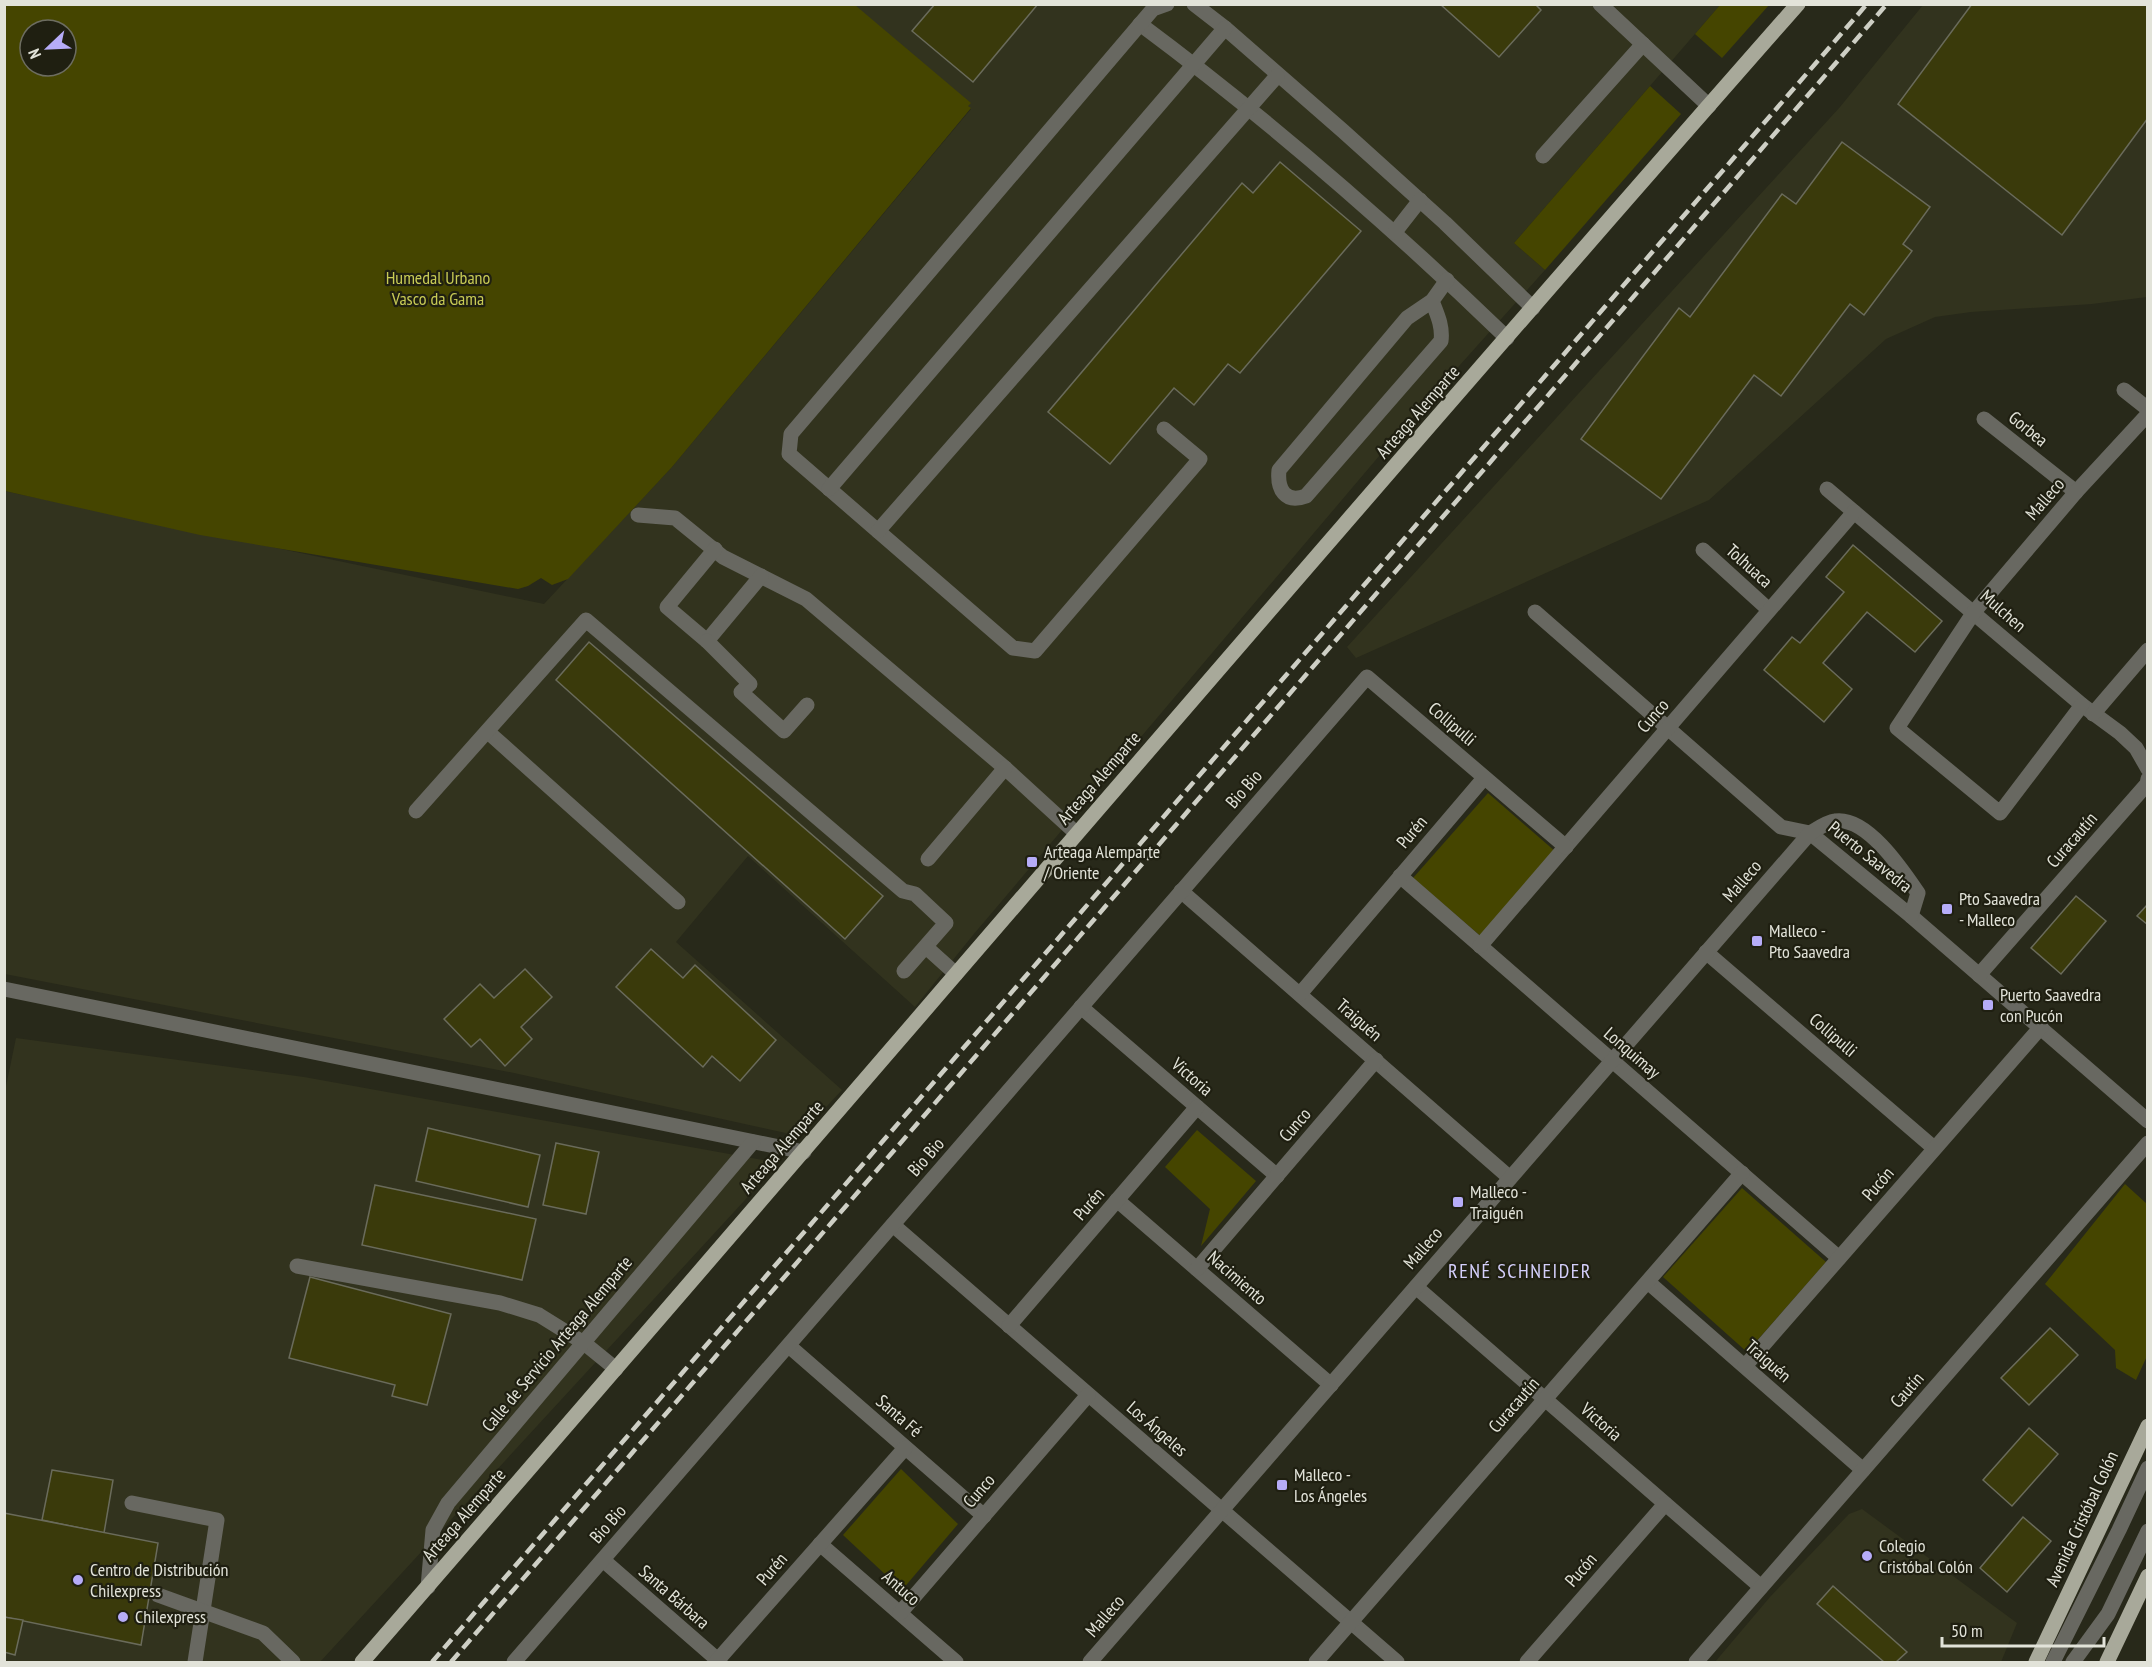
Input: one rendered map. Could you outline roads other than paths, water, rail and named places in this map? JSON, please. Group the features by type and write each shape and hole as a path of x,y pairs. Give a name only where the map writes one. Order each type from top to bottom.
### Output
{"main road":[{"name":"Arteaga Alemparte","path":"362,1662 1077,833 1798,4"},
{"name":"Avenida Cristóbal Colón","path":"2036,1662 2148,1426"},
{"path":"2107,1662 2148,1576"}],"street":[{"path":"1164,429 1200,459 1035,651 1013,648 789,454 791,434 1153,9 1167,4"},
{"path":"1194,4 1420,200 1533,308"},
{"path":"1600,4 1709,105"},
{"path":"1140,24 1249,109 1395,232 1507,338"},
{"path":"829,489 1195,65 1224,28"},
{"path":"1543,156 1643,44"},
{"path":"878,531 1277,75"},
{"path":"1395,232 1420,200"},
{"path":"1432,301 1442,333 1441,340 1306,496 1297,500 1288,497 1281,490 1278,482 1279,470 1407,318 1432,301 1447,280"},
{"path":"2124,390 2148,408"},
{"name":"Malleco","path":"2088,709 2000,813 1897,728 1974,612 2076,492 2148,414"},
{"name":"Gorbea","path":"1984,419 2076,492"},
{"name":"Mulchen","path":"1827,489 2088,709 2120,733 2136,748 2148,769"},
{"name":"Cunco","path":"1480,946 1854,512"},
{"path":"638,515 675,518 723,557 806,599 1005,768 1077,833"},
{"path":"715,549 667,607 707,641 750,684 741,692 784,731 807,705"},
{"name":"Tolhuaca","path":"1703,550 1769,610"},
{"path":"707,641 761,576"},
{"name":"Puerto Saavedra","path":"1535,612 1781,827 1809,833 1911,916 2148,1121"},
{"path":"416,811 586,620 903,891 915,894 946,923 904,971"},
{"path":"2088,709 2148,650"},
{"name":"Collipulli","path":"1367,677 1566,847"},
{"name":"Bio Bio","path":"514,1662 1367,677"},
{"path":"488,732 678,902"},
{"path":"928,859 1005,768"},
{"name":"Purén","path":"1300,994 1484,778"},
{"path":"2147,784 2148,779"},
{"name":"Curacautín","path":"1979,975 2147,784"},
{"path":"1809,833 1836,821 1846,822 1855,824 1880,844 1898,863 1918,893 1911,916"},
{"name":"Malleco","path":"1090,1662 1809,833"},
{"name":"Lonquimay","path":"1400,876 1839,1258"},
{"name":"Traiguén","path":"1181,891 1510,1178"},
{"path":"926,947 956,974"},
{"name":"Collipulli","path":"1706,952 1934,1148"},
{"path":"4,988 804,1152"},
{"name":"Victoria","path":"1081,1007 1276,1176"},
{"name":"Pucón","path":"1745,1366 2041,1027"},
{"name":"Cunco","path":"1197,1269 1376,1060"},
{"name":"Purén","path":"1009,1326 1197,1107"},
{"name":"Calle de Servicio Arteaga Alemparte","path":"428,1587 433,1530 448,1503 753,1142"},
{"name":"Cautín","path":"1696,1662 2148,1143"},
{"name":"Curacautín","path":"1317,1662 1742,1173"},
{"name":"Nacimiento","path":"1118,1200 1330,1385"},
{"name":"Los Ángeles","path":"893,1225 1397,1662"},
{"path":"297,1266 500,1302 539,1315 584,1343 616,1370"},
{"name":"Traiguén","path":"1648,1281 1863,1470"},
{"name":"Victoria","path":"1416,1287 1761,1587"},
{"name":"Santa Fé","path":"789,1346 984,1516"},
{"name":"Cunco","path":"900,1613 1088,1395"},
{"name":"Purén","path":"718,1662 905,1448"},
{"path":"2054,1662 2148,1468"},
{"path":"132,1503 217,1520 195,1662"},
{"name":"Pucón","path":"1527,1662 1665,1504"},
{"path":"2073,1662 2108,1614 2148,1531"},
{"name":"Antuco","path":"820,1544 956,1662"},
{"name":"Santa Bárbara","path":"603,1560 718,1662"},
{"path":"158,1595 263,1633 293,1662"}],"railway":[{"path":"432,1662 1867,4"},
{"path":"451,1662 1887,4"}],"place":[{"name":"Arteaga Alemparte / Oriente","path":"1032,862"},
{"name":"Pto Saavedra - Malleco","path":"1947,909"},
{"name":"Malleco - Pto Saavedra","path":"1757,941"},
{"name":"Puerto Saavedra con Pucón","path":"1988,1005"},
{"name":"Malleco - Traiguén","path":"1458,1202"},
{"name":"Malleco - Los Ángeles","path":"1282,1485"},
{"name":"Colegio Cristóbal Colón","path":"1867,1556"},
{"name":"Centro de Distribución Chilexpress","path":"78,1580"},
{"name":"Chilexpress","path":"123,1617"}],"district":[{"name":"RENÉ SCHNEIDER","path":"1520,1271"}],"park label":[{"name":"Humedal Urbano Vasco da Gama","path":"438,288"}]}
